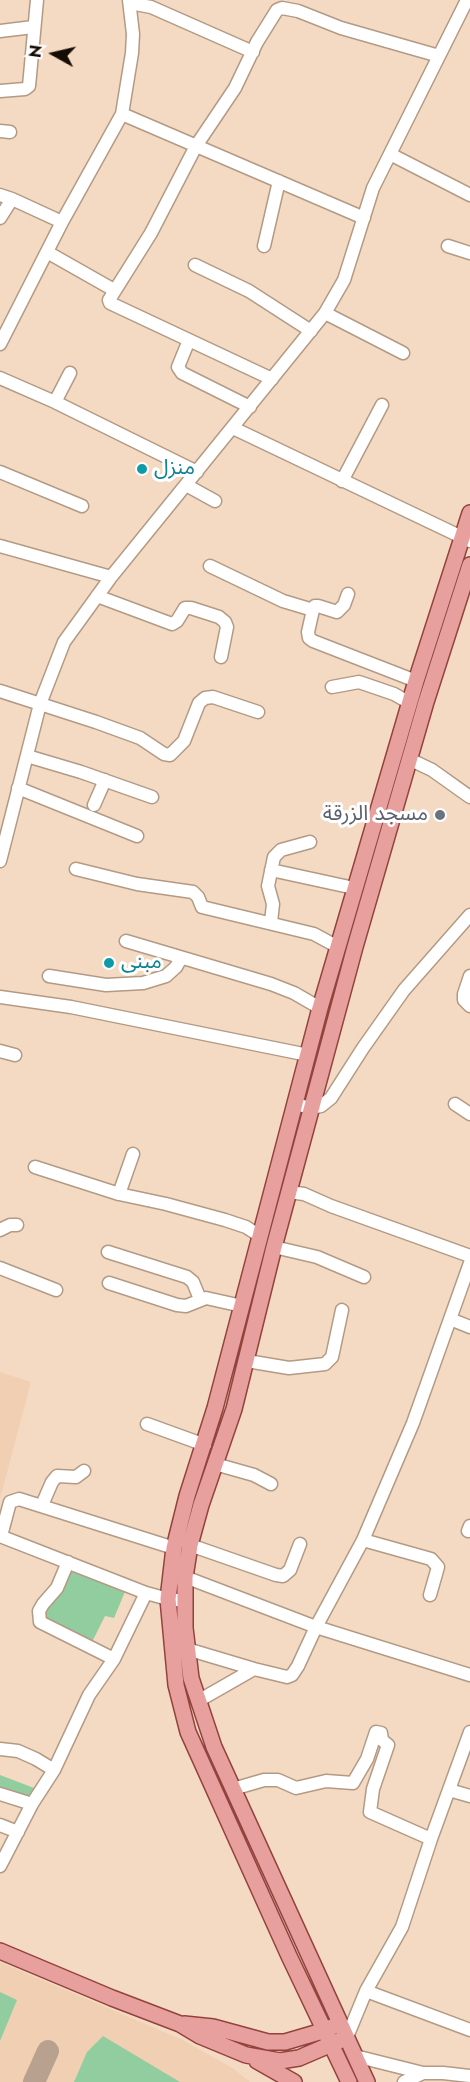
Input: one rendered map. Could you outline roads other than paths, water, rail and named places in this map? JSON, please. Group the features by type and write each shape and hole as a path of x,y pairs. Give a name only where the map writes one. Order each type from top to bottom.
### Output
{"main road":[{"path":"349,2082 289,1956 188,1732 176,1685 168,1599 174,1548 187,1496 205,1445 320,1008 416,681 465,539 470,513"},
{"path":"367,2082 214,1747 191,1678 187,1648 185,1577 190,1545 201,1505 234,1409 273,1247 355,947 431,684 470,565"},
{"path":"0,1951 180,2024 200,2036 246,2055 294,2082"},
{"path":"180,2024 213,2027 268,2042 285,2042 326,2030 340,2022"},
{"path":"246,2055 280,2061 298,2058 333,2045 347,2037"}],"street":[{"path":"0,92 25,89 29,86 37,0"},
{"path":"1,853 40,704 64,642 111,577 325,313 344,280 373,188 467,0"},
{"path":"0,344 62,222 122,114 132,53 130,2 151,7 253,52"},
{"path":"272,379 110,303 109,300 114,290 151,232 196,146 235,88 278,10 300,5 341,28 439,56"},
{"path":"0,31 33,27"},
{"path":"122,114 363,218"},
{"path":"390,154 470,195"},
{"path":"264,246 279,182"},
{"path":"0,218 6,197 62,222"},
{"path":"448,246 470,253"},
{"path":"47,252 114,290"},
{"path":"195,266 249,291 311,331"},
{"path":"325,313 403,353"},
{"path":"189,340 178,367 182,373 250,407"},
{"path":"55,402 70,373"},
{"path":"0,378 55,402 197,472"},
{"path":"342,481 382,405"},
{"path":"233,428 465,539"},
{"path":"0,472 82,506"},
{"path":"186,485 215,501"},
{"path":"0,546 111,577"},
{"path":"210,566 284,601 313,610"},
{"path":"348,594 344,605 337,612 315,606 308,632 309,638 334,650 416,681"},
{"path":"98,596 172,624 177,621 185,608 219,617 227,627 221,657"},
{"path":"332,687 359,682 394,693 410,703"},
{"path":"1,694 96,722 140,738 164,754 170,755 184,741 199,703 205,698 213,697 258,712"},
{"path":"27,756 152,797"},
{"path":"410,759 432,770 470,797"},
{"path":"94,805 105,780"},
{"path":"18,788 137,836"},
{"path":"271,922 273,904 268,886 274,857 281,850 309,842"},
{"path":"76,869 136,884 193,892 202,907 314,934 338,947"},
{"path":"271,870 354,888"},
{"path":"295,1104 311,1108 321,1106 331,1098 404,990 469,918"},
{"path":"126,941 272,984 320,1008"},
{"path":"49,976 106,985 143,983 166,976 181,958"},
{"path":"470,976 464,1000 470,1006"},
{"path":"0,998 71,1007 308,1055"},
{"path":"0,1051 15,1055"},
{"path":"455,1104 470,1114"},
{"path":"119,1194 133,1154"},
{"path":"35,1167 119,1194 225,1220 246,1227 260,1236"},
{"path":"289,1192 304,1194 470,1256"},
{"path":"0,1230 10,1225 17,1225"},
{"path":"273,1247 317,1257 364,1277"},
{"path":"108,1252 187,1277 193,1282 201,1299"},
{"path":"187,1648 284,1677 292,1675 363,1540 413,1423 470,1263"},
{"path":"0,1268 56,1290"},
{"path":"109,1283 177,1305 186,1306 201,1299 211,1298 242,1306"},
{"path":"247,1360 289,1368 325,1364 332,1357 342,1310"},
{"path":"450,1319 470,1327"},
{"path":"147,1424 205,1445"},
{"path":"215,1464 254,1474 271,1484"},
{"path":"42,1505 55,1477 59,1475 76,1477 84,1471"},
{"path":"174,1548 19,1499 10,1502 0,1536 146,1593 185,1601"},
{"path":"363,1540 431,1559 438,1567 430,1595"},
{"path":"190,1545 284,1576 290,1570 300,1544"},
{"path":"68,1562 57,1588 39,1611 40,1622 114,1659"},
{"path":"185,1577 316,1627 470,1675"},
{"path":"0,1866 32,1804 54,1770 89,1695 114,1659 146,1593"},
{"path":"198,1701 254,1669"},
{"path":"234,1789 264,1780 278,1780 296,1788 326,1781 353,1783 367,1759 376,1732 381,1733 382,1740 388,1745 373,1788 369,1812 431,1839"},
{"path":"347,2037 366,1991 402,1927 449,1790 467,1753 470,1732"},
{"path":"0,1749 18,1751 54,1770"},
{"path":"449,1790 470,1796"},
{"path":"0,1794 32,1804"},
{"path":"0,1825 18,1832"},
{"path":"366,1991 470,2030"},
{"path":"340,2022 356,2013"},
{"path":"355,2056 423,2073 470,2076"},
{"path":"404,2082 423,2073"}],"place":[{"name":"منزل","path":"142,469"},
{"name":"مسجد الزرقة","path":"440,815"},
{"name":"مبنى","path":"109,963"}]}
